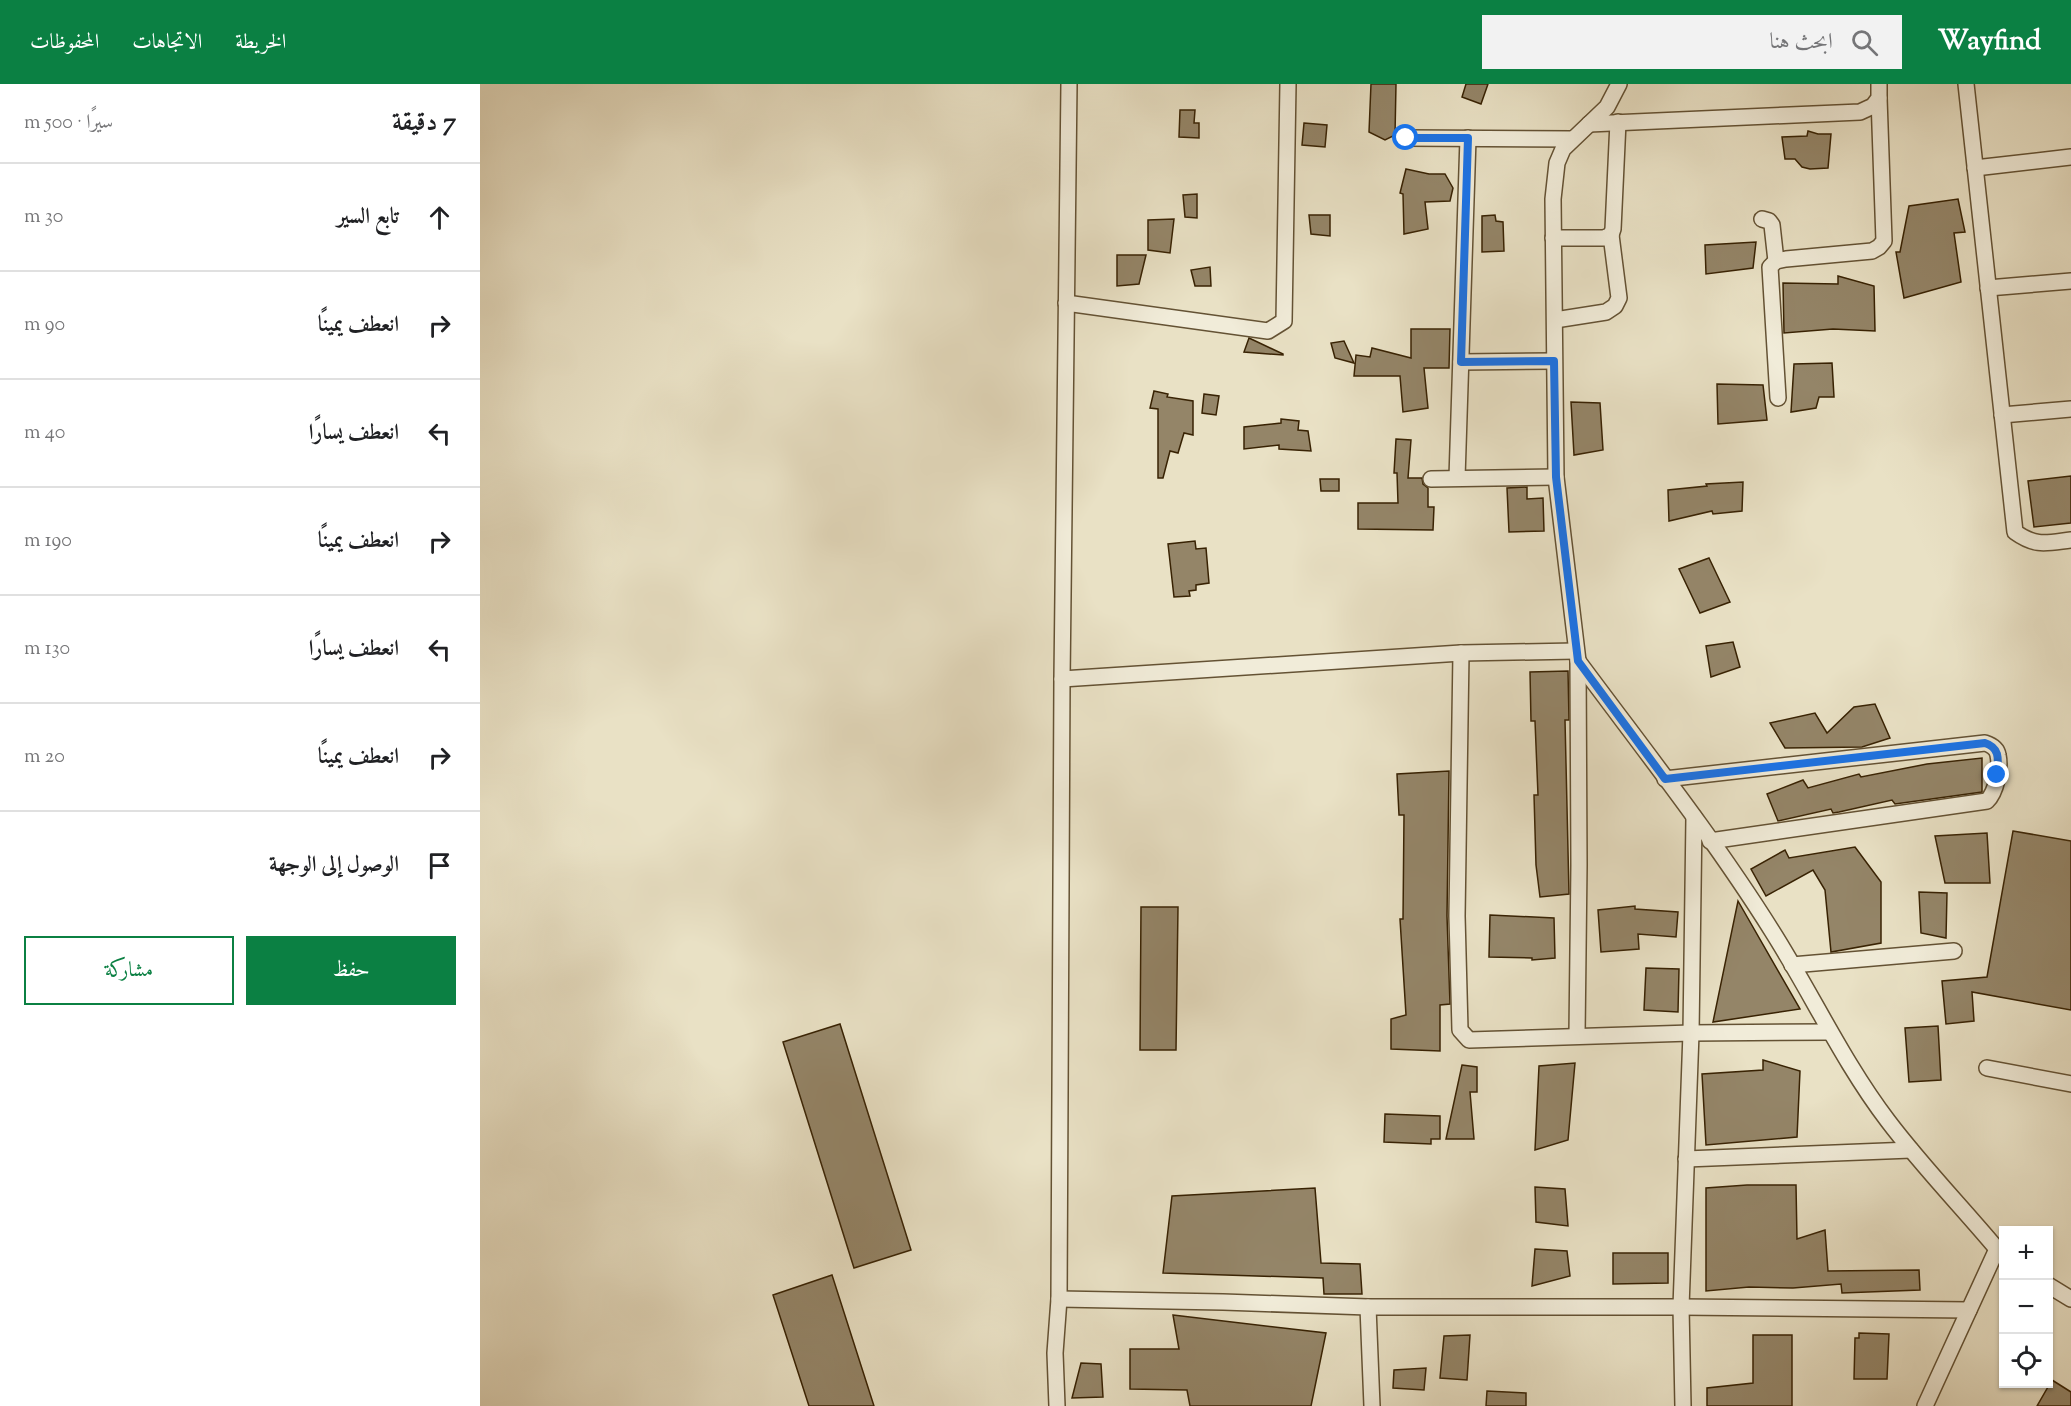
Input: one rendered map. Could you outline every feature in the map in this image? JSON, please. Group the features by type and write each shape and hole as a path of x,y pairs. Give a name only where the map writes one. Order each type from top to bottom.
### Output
{"street":[{"path":"1057,1406 1055,1353 1059,1299 1062,679 1069,84"},
{"path":"1066,303 1268,331 1284,321 1288,84"},
{"path":"1577,1035 1579,865 1577,656 1556,477 1553,199 1557,163 1563,149 1606,107 1619,84"},
{"path":"1966,84 2015,532 2029,542 2071,540"},
{"path":"1589,124 1860,112 1873,106 1879,91"},
{"path":"1778,398 1770,267 1776,261 1872,251 1884,241 1879,91"},
{"path":"1555,320 1606,312 1615,306 1619,298 1611,235 1618,123"},
{"path":"1406,138 1572,139"},
{"path":"1456,478 1468,138"},
{"path":"1975,168 2071,157"},
{"path":"1762,219 1769,221 1772,225 1776,261"},
{"path":"1553,238 1604,238 1611,235"},
{"path":"1988,288 2071,281"},
{"path":"1461,362 1554,361"},
{"path":"2002,415 2071,409"},
{"path":"1431,479 1556,477"},
{"path":"1062,679 1461,653 1577,656"},
{"path":"1461,653 1457,916 1460,1030 1469,1040 1577,1035 1830,1032"},
{"path":"1577,656 1694,817 1772,931 1862,1084 1911,1150 1999,1251"},
{"path":"1665,779 1985,743 1995,749 1998,756 1993,795 1987,801 1710,841"},
{"path":"1683,1406 1681,1307 1691,1033 1694,817"},
{"path":"1792,965 1954,951"},
{"path":"1987,1068 2071,1084"},
{"path":"1686,1159 1911,1150"},
{"path":"1925,1406 1969,1310 1999,1254"},
{"path":"2053,1288 2071,1299"},
{"path":"1059,1299 1368,1307 1969,1310"},
{"path":"1368,1307 1372,1406"}],"building":[{"path":"1371,84 1396,84 1395,135 1385,140 1369,132"},
{"path":"1466,84 1488,84 1481,104 1462,97"},
{"path":"1180,110 1195,110 1194,123 1199,123 1199,138 1179,137"},
{"path":"1304,123 1327,125 1325,147 1302,145"},
{"path":"1808,131 1831,134 1828,168 1810,169 1802,167 1795,159 1785,159 1782,137 1807,136"},
{"path":"1406,169 1429,174 1445,174 1453,188 1450,201 1425,202 1428,229 1404,234 1403,194 1400,193"},
{"path":"1197,194 1197,218 1185,217 1183,195"},
{"path":"1958,199 1965,232 1954,233 1961,282 1904,298 1896,252 1900,252 1909,206"},
{"path":"1309,215 1330,215 1330,236 1311,234"},
{"path":"1495,215 1496,221 1503,222 1504,251 1482,252 1482,216"},
{"path":"1174,219 1170,253 1148,250 1148,220"},
{"path":"1756,242 1753,268 1706,274 1705,245"},
{"path":"1117,255 1146,255 1139,284 1117,286"},
{"path":"1210,267 1211,286 1195,286 1191,270"},
{"path":"1838,276 1874,286 1875,331 1833,329 1784,333 1783,283 1838,284"},
{"path":"1411,329 1450,329 1449,368 1424,368 1428,408 1403,412 1400,376 1354,376 1356,355 1370,357 1372,348 1411,358"},
{"path":"1249,338 1283,354 1283,355 1244,352"},
{"path":"1344,341 1354,363 1335,358 1331,343"},
{"path":"1832,363 1834,397 1819,397 1816,408 1791,412 1794,364"},
{"path":"1717,384 1763,385 1767,420 1718,424"},
{"path":"1154,391 1168,394 1167,397 1193,401 1193,435 1184,433 1178,453 1170,451 1163,478 1158,478 1158,409 1150,408"},
{"path":"1204,394 1219,396 1216,415 1202,413"},
{"path":"1571,402 1600,403 1603,450 1574,455"},
{"path":"1281,419 1299,421 1298,430 1308,431 1311,451 1279,449 1279,445 1244,449 1244,427 1281,423"},
{"path":"1396,439 1411,440 1408,478 1422,478 1423,484 1428,488 1428,507 1434,507 1433,530 1358,529 1358,503 1398,503 1397,473 1394,473"},
{"path":"2071,476 2071,523 2034,527 2028,481"},
{"path":"1320,479 1339,479 1339,491 1321,491"},
{"path":"1743,482 1742,511 1713,514 1712,511 1669,521 1668,490 1707,486 1706,484"},
{"path":"1527,487 1527,499 1543,498 1544,531 1509,532 1507,488"},
{"path":"1195,541 1196,549 1206,548 1209,583 1196,585 1196,590 1189,591 1190,596 1174,597 1168,544"},
{"path":"1709,558 1730,602 1700,613 1679,569"},
{"path":"1733,642 1740,667 1711,677 1706,646"},
{"path":"1568,671 1569,720 1565,720 1569,894 1540,897 1536,865 1534,795 1538,795 1535,721 1531,721 1530,672"},
{"path":"1875,704 1890,738 1862,747 1785,748 1770,723 1815,713 1827,733 1854,707"},
{"path":"1982,758 1982,792 1895,804 1892,800 1833,813 1831,809 1778,821 1767,794 1803,780 1808,788 1859,774 1861,777 1927,764"},
{"path":"1449,771 1447,916 1450,1004 1440,1005 1440,1051 1391,1049 1391,1019 1406,1015 1400,919 1403,919 1404,815 1399,815 1397,774"},
{"path":"2013,831 2071,841 2071,1010 1972,992 1974,1021 1946,1024 1942,981 1987,977"},
{"path":"1987,833 1990,883 1945,883 1935,836"},
{"path":"1855,847 1881,882 1881,943 1831,952 1825,890 1813,870 1766,896 1751,869 1785,850 1789,858"},
{"path":"1919,892 1947,893 1946,938 1921,933"},
{"path":"1738,901 1800,1009 1713,1022"},
{"path":"1635,906 1635,909 1678,912 1676,937 1638,934 1639,949 1601,952 1598,910"},
{"path":"1141,907 1178,907 1176,1050 1140,1050"},
{"path":"1490,915 1554,918 1555,958 1532,960 1532,958 1489,957"},
{"path":"1646,968 1679,969 1678,1012 1644,1010"},
{"path":"840,1024 911,1250 854,1268 783,1042"},
{"path":"1938,1026 1941,1080 1909,1082 1905,1028"},
{"path":"1763,1060 1800,1071 1797,1137 1706,1145 1702,1074 1763,1070"},
{"path":"1575,1063 1568,1140 1535,1150 1539,1066"},
{"path":"1462,1065 1477,1067 1477,1092 1470,1092 1474,1139 1446,1139"},
{"path":"1385,1114 1440,1116 1440,1139 1431,1139 1431,1144 1384,1142"},
{"path":"1796,1185 1797,1239 1825,1230 1828,1271 1919,1270 1920,1290 1842,1293 1841,1284 1706,1291 1706,1188"},
{"path":"1535,1187 1565,1189 1568,1226 1536,1222"},
{"path":"1315,1188 1321,1263 1360,1264 1362,1294 1324,1294 1323,1278 1163,1273 1172,1196"},
{"path":"1535,1249 1567,1251 1570,1276 1532,1286"},
{"path":"1613,1253 1668,1253 1668,1283 1613,1284"},
{"path":"832,1275 874,1406 809,1406 773,1295"},
{"path":"1173,1315 1326,1333 1311,1406 1190,1406 1187,1390 1130,1389 1130,1349 1179,1349"},
{"path":"1859,1333 1889,1334 1887,1379 1854,1379 1855,1338 1859,1338"},
{"path":"1470,1335 1467,1380 1440,1378 1444,1336"},
{"path":"1753,1335 1792,1335 1792,1406 1707,1406 1707,1388 1753,1383"},
{"path":"1081,1363 1101,1364 1103,1397 1072,1398"},
{"path":"1426,1368 1424,1390 1393,1388 1394,1370"},
{"path":"2053,1381 2071,1392 2071,1406 2037,1406 2047,1388 2053,1388"},
{"path":"1487,1391 1526,1393 1526,1406 1486,1406"}],"route":[{"path":"1406,138 1468,138 1461,362 1554,361 1556,477 1578,661 1665,779 1985,743 1995,749 1998,756 1997,775"}]}
